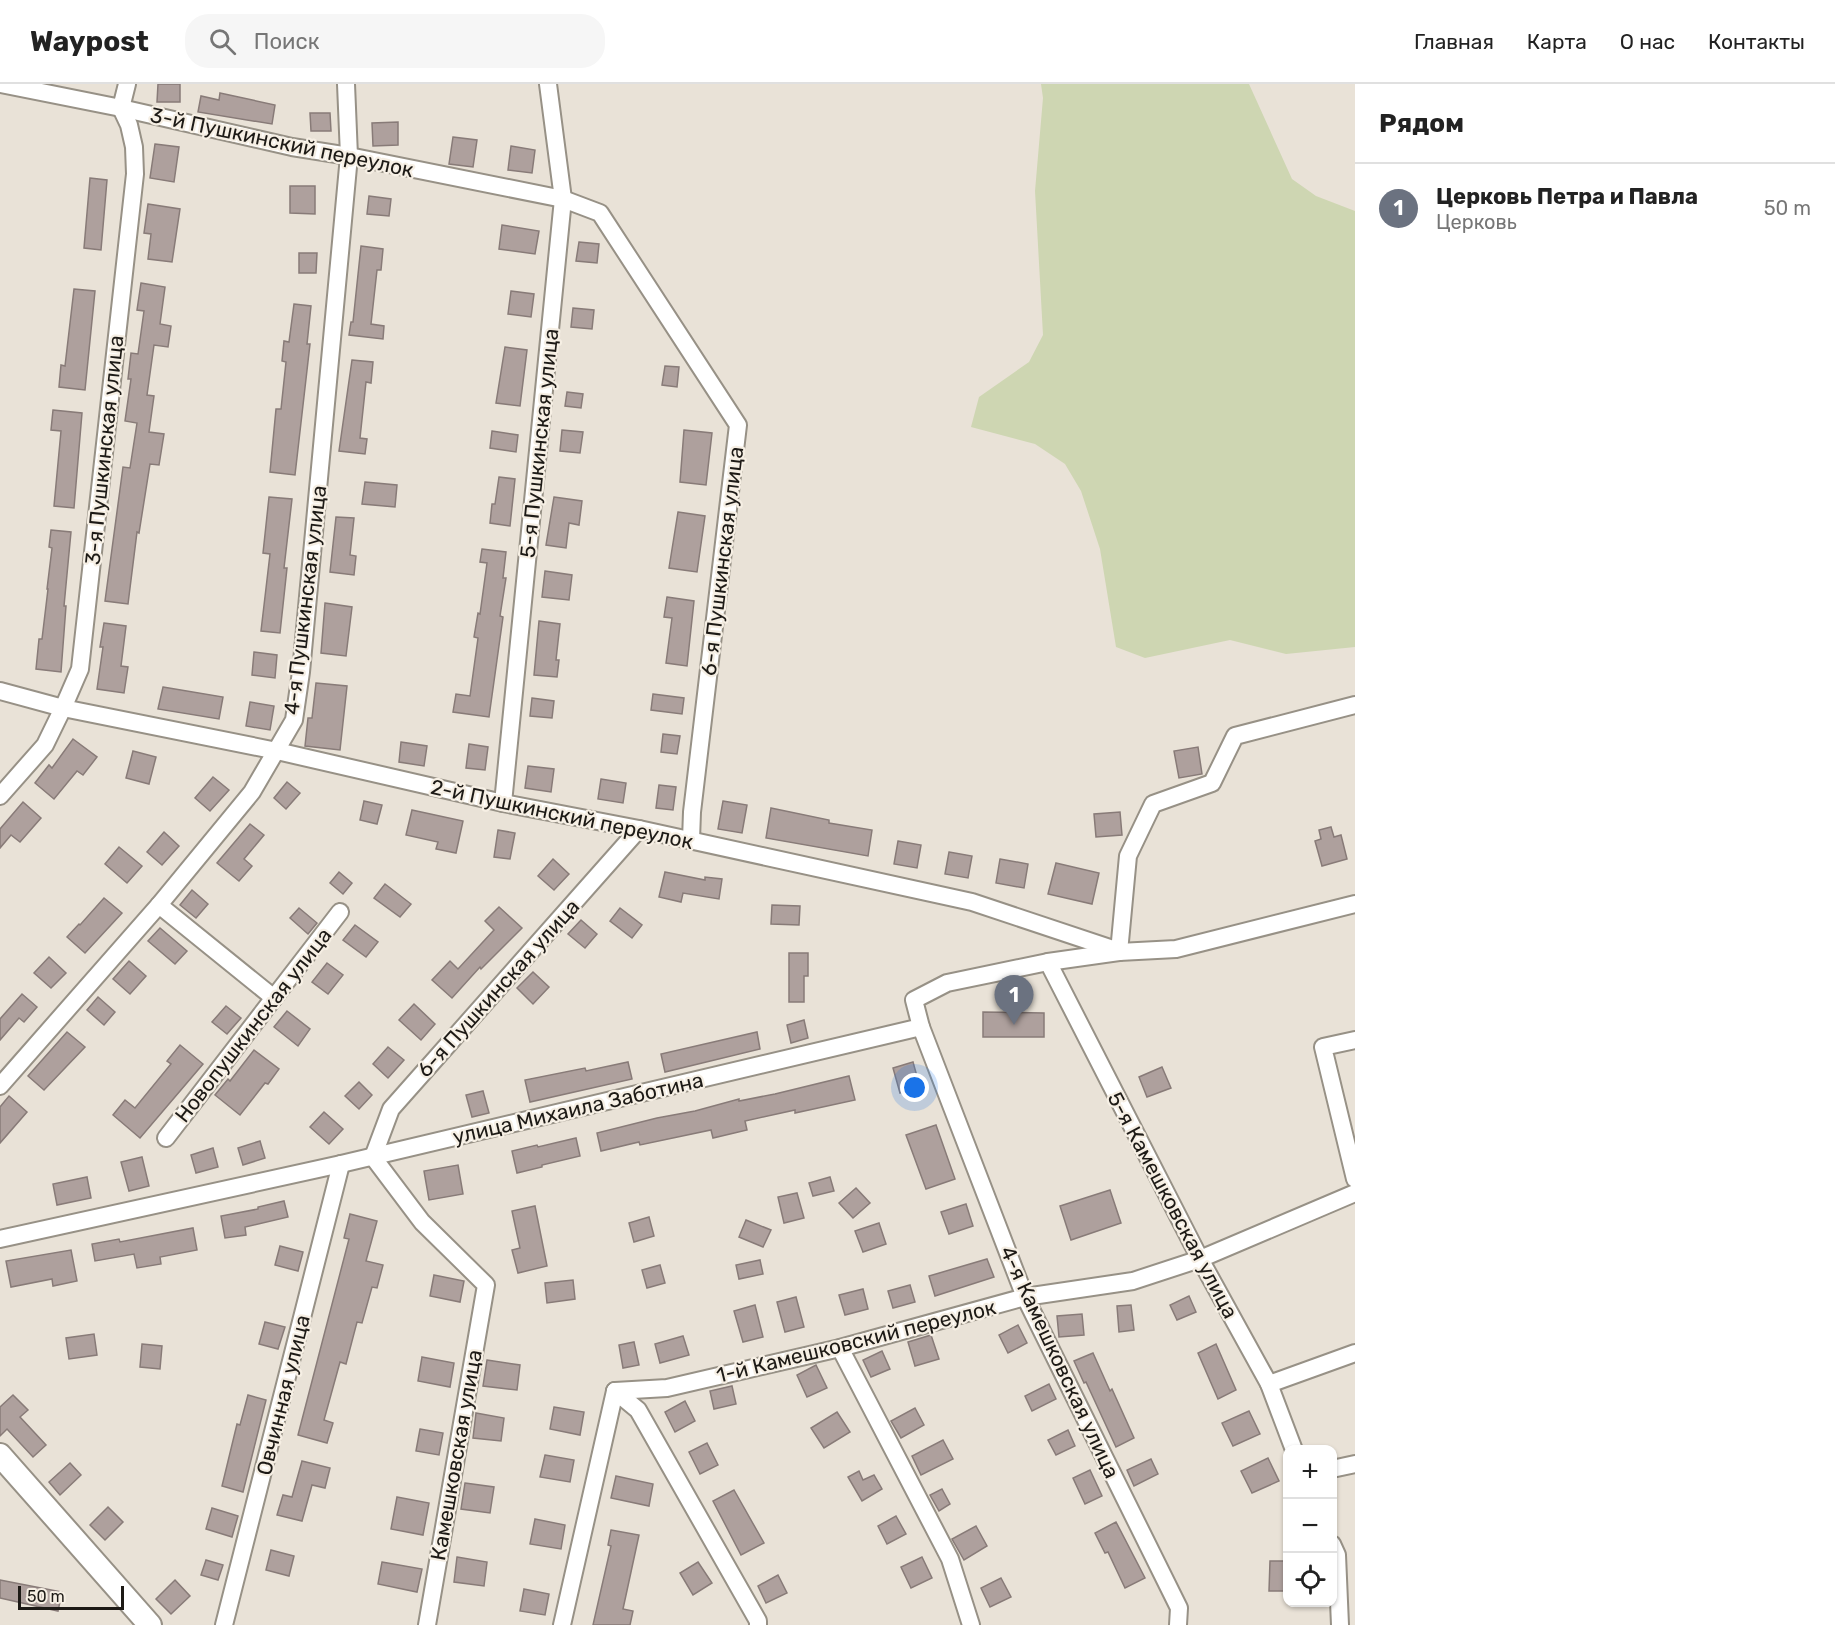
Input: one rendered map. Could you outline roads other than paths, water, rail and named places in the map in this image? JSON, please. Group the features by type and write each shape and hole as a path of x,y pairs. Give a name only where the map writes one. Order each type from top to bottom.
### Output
{"main road":[{"path":"0,1455 150,1625"}],"street":[{"name":"3-й Пушкинский переулок","path":"1,84 121,108 292,147 349,156 562,199 600,213 738,425"},
{"path":"121,108 127,84"},
{"name":"4-я Пушкинская улица","path":"0,1086 159,905 252,792 294,720 301,672 349,156 345,84"},
{"name":"5-я Пушкинская улица","path":"503,803 562,199 548,84"},
{"name":"3-я Пушкинская улица","path":"0,796 45,745 80,669 135,174 134,147 129,125 121,108"},
{"name":"6-я Пушкинская улица","path":"691,840 692,812 738,425"},
{"name":"2-й Пушкинский переулок","path":"0,691 63,708 277,751 503,803 639,829 972,902 1119,951"},
{"path":"1119,951 1128,856 1153,804 1212,783 1235,736 1355,705"},
{"name":"6-я Пушкинская улица","path":"373,1157 391,1109 639,829"},
{"path":"921,1027 914,1000 947,984 1119,951 1176,949 1355,904"},
{"path":"159,905 274,998"},
{"name":"Новопушкинская улица","path":"166,1138 340,912"},
{"name":"5-я Камешковская улица","path":"1048,963 1200,1259 1269,1384 1292,1445"},
{"name":"улица Михаила Заботина","path":"0,1239 373,1157 921,1027"},
{"name":"4-я Камешковская улица","path":"921,1027 1025,1297 1179,1608 1178,1625"},
{"path":"1355,1040 1323,1047 1355,1179"},
{"name":"Камешковская улица","path":"373,1157 422,1222 486,1285 427,1625"},
{"name":"Овчинная улица","path":"224,1625 341,1164"},
{"name":"1-й Камешковский переулок","path":"615,1391 667,1388 840,1348 1025,1297 1133,1281 1200,1259 1355,1193"},
{"path":"840,1348 950,1559 971,1625"},
{"path":"1269,1384 1355,1353"},
{"path":"562,1625 615,1391 638,1410 758,1621 758,1625"},
{"path":"1337,1468 1355,1464"},
{"path":"1337,1553 1340,1625"}],"place":[{"name":"Церковь Петра и Павла","path":"1014,1025"}]}
